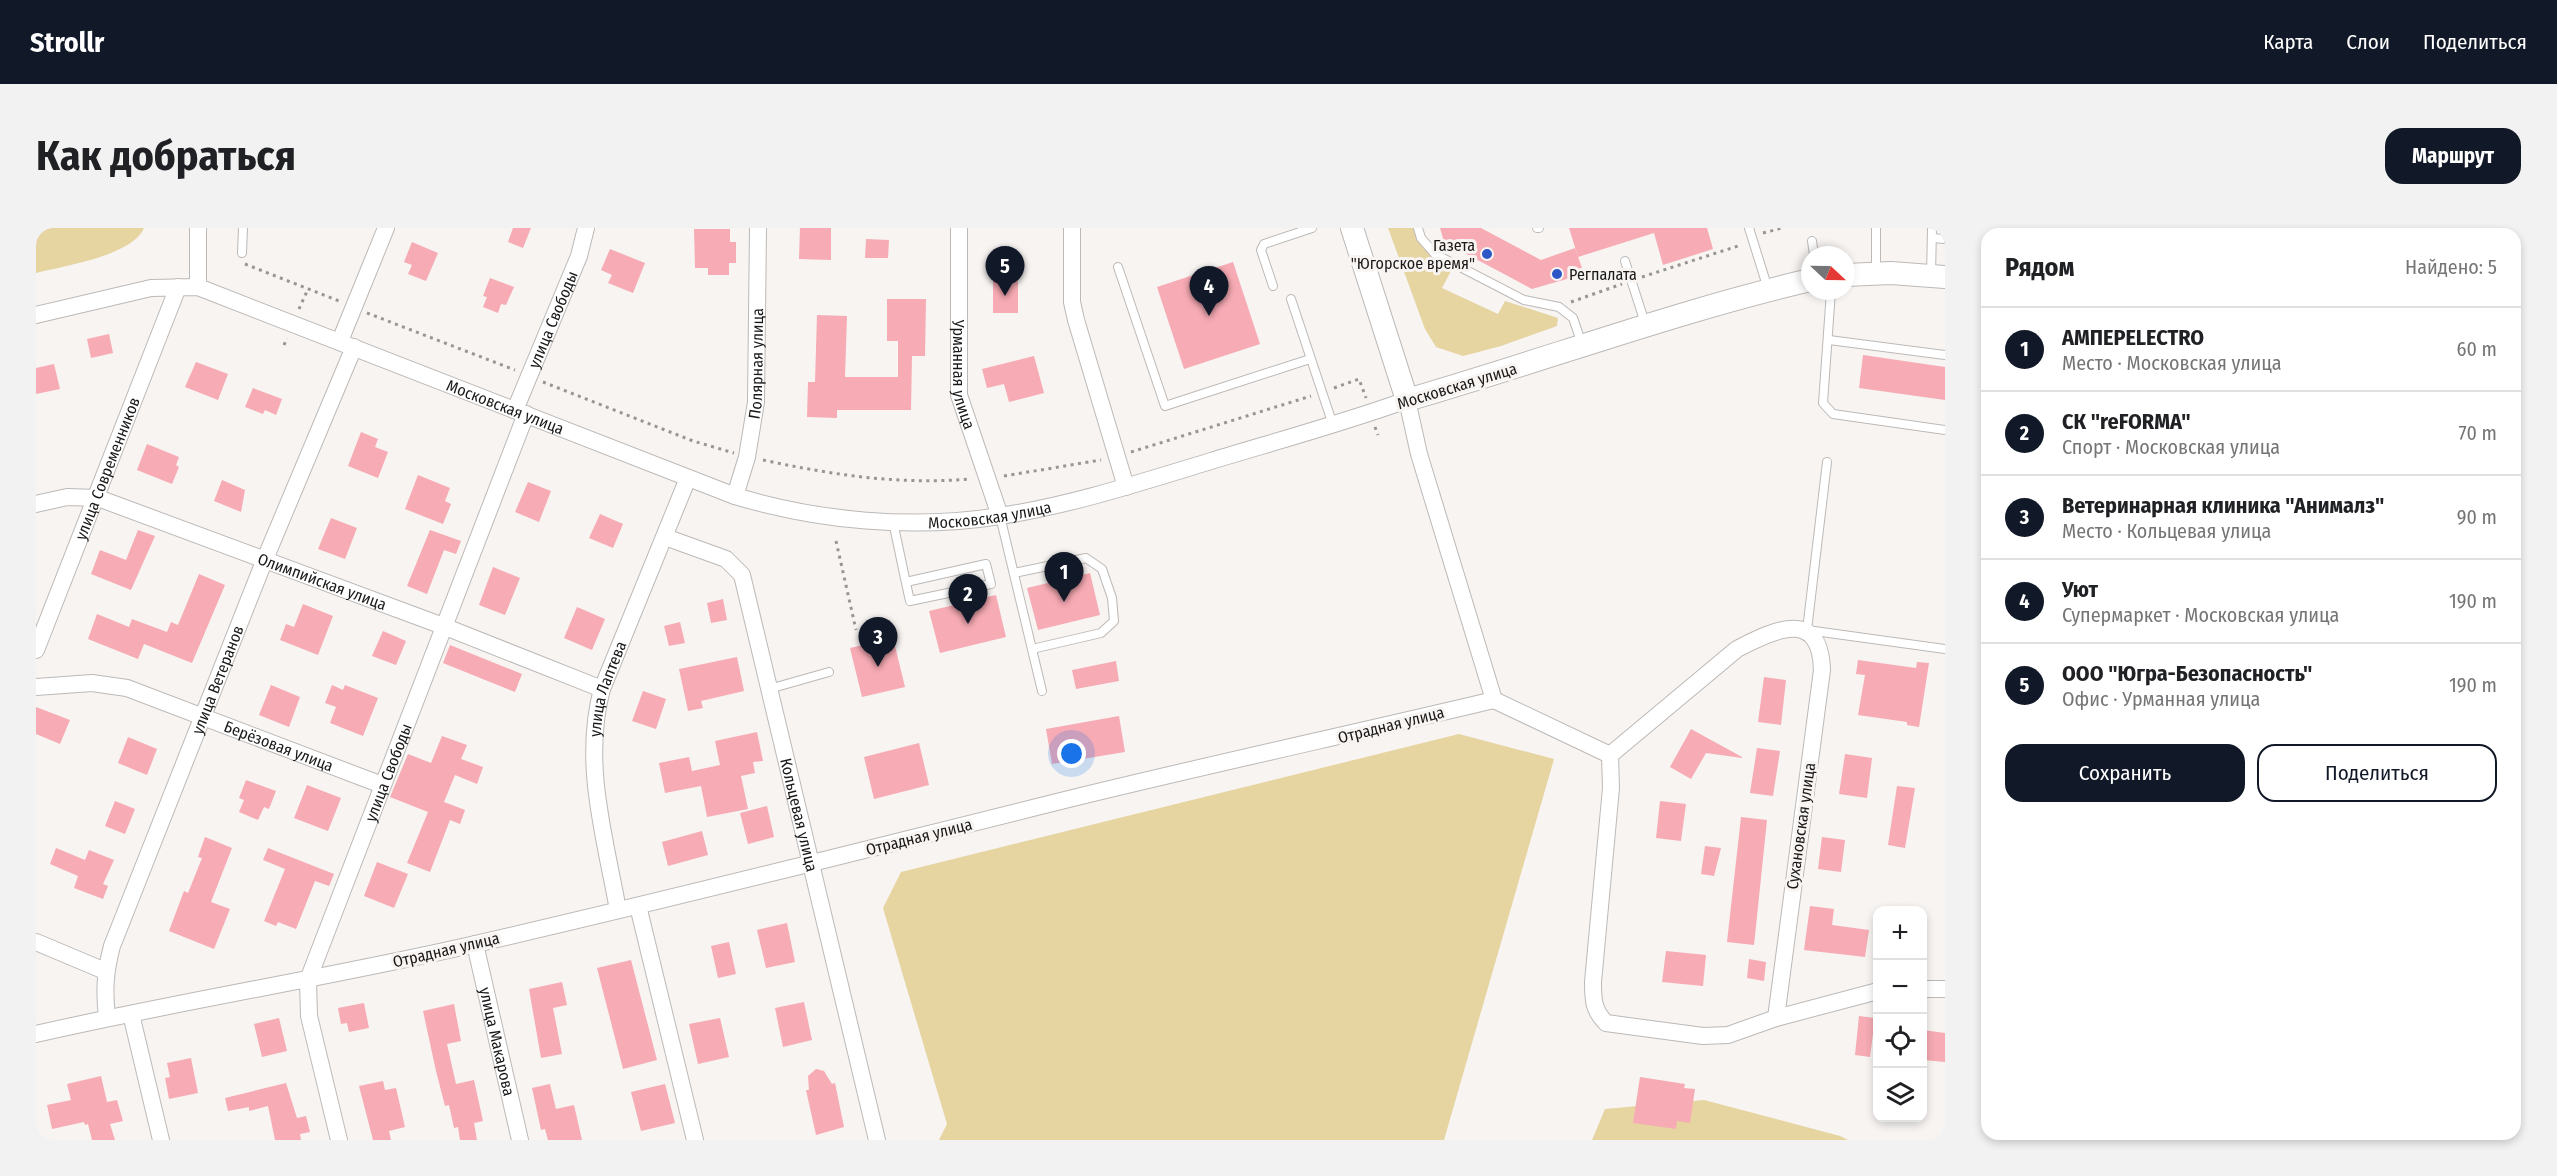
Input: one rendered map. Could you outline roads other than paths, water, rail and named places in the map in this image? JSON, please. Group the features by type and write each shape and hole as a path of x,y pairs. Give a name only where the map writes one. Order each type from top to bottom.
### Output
{"main road":[{"path":"1352,228 1407,400"},
{"path":"1855,274 1876,273 1938,276"},
{"name":"Московская улица","path":"1407,400 1646,326 1801,282"}],"street":[{"path":"198,228 198,287"},
{"name":"улица Ветеранов","path":"107,1017 104,991 105,971 112,946 265,559 347,344 354,307 386,228"},
{"name":"улица Свободы","path":"339,1140 309,1016 309,980 443,626 521,412 529,376 579,256 586,228"},
{"name":"Полярная улица","path":"735,496 747,457 756,402 758,228"},
{"name":"Урманная улица","path":"959,228 959,395 1000,516"},
{"path":"1072,228 1072,302 1126,487"},
{"name":"улица Современников","path":"36,650 98,498 178,287"},
{"name":"Московская улица","path":"36,315 151,288 198,287 735,496 795,511 893,522 933,522 1000,516 1126,487 1333,425 1407,400"},
{"path":"1407,400 1419,454 1494,700 1610,755"},
{"name":"улица Лаптева","path":"618,910 594,768 593,735 602,689 688,478"},
{"name":"Олимпийская улица","path":"36,504 67,497 98,498 443,626 602,689"},
{"name":"Кольцевая улица","path":"665,537 726,560 742,575 878,1140"},
{"path":"1610,755 1737,649 1777,631 1811,633"},
{"name":"Сухановская улица","path":"1776,1018 1822,670 1822,650 1811,633"},
{"name":"Берёзовая улица","path":"36,687 71,683 109,684 148,694 382,785"},
{"name":"Отрадная улица","path":"36,1034 107,1017 309,980 475,944 811,865 1079,797 1494,700"},
{"path":"1610,755 1611,788 1593,982 1593,1000 1597,1014 1606,1023 1620,1027 1712,1037 1728,1035 1776,1018 1873,992"},
{"path":"638,906 695,1140"},
{"path":"36,942 105,971"},
{"name":"улица Макарова","path":"475,944 520,1140"},
{"path":"1927,988 1945,989"},
{"path":"131,1014 161,1140"}],"lane":[{"path":"242,253 243,228"},
{"path":"1273,286 1261,250 1264,244 1312,228"},
{"path":"1418,228 1421,238 1435,254 1524,300 1559,307 1573,318 1583,346"},
{"path":"1749,228 1768,290"},
{"path":"1876,228 1876,273"},
{"path":"1932,228 1938,276"},
{"path":"1932,238 1945,239"},
{"path":"1812,241 1813,246"},
{"path":"1624,261 1646,326"},
{"path":"1118,267 1165,406 1310,359"},
{"path":"1291,299 1333,425"},
{"path":"1831,300 1823,403 1833,414 1945,430"},
{"path":"1829,340 1945,355"},
{"path":"1827,462 1811,633 1945,649"},
{"path":"1000,516 1042,691"},
{"path":"893,522 910,602 991,584 986,564 906,582"},
{"path":"1014,573 1086,558 1102,569 1112,598 1114,621 1101,633 1032,649"},
{"path":"769,689 829,672"}],"place":[{"name":"Газета \"Югорское время\"","path":"1487,254"},
{"name":"Регпалата","path":"1557,274"},
{"name":"ООО \"Югра-Безопасность\"","path":"1005,296"},
{"name":"Уют","path":"1209,316"},
{"name":"АМПЕРELECTRO","path":"1064,602"},
{"name":"СК \"reFORMA\"","path":"968,624"},
{"name":"Ветеринарная клиника \"Анималз\"","path":"878,667"}]}
